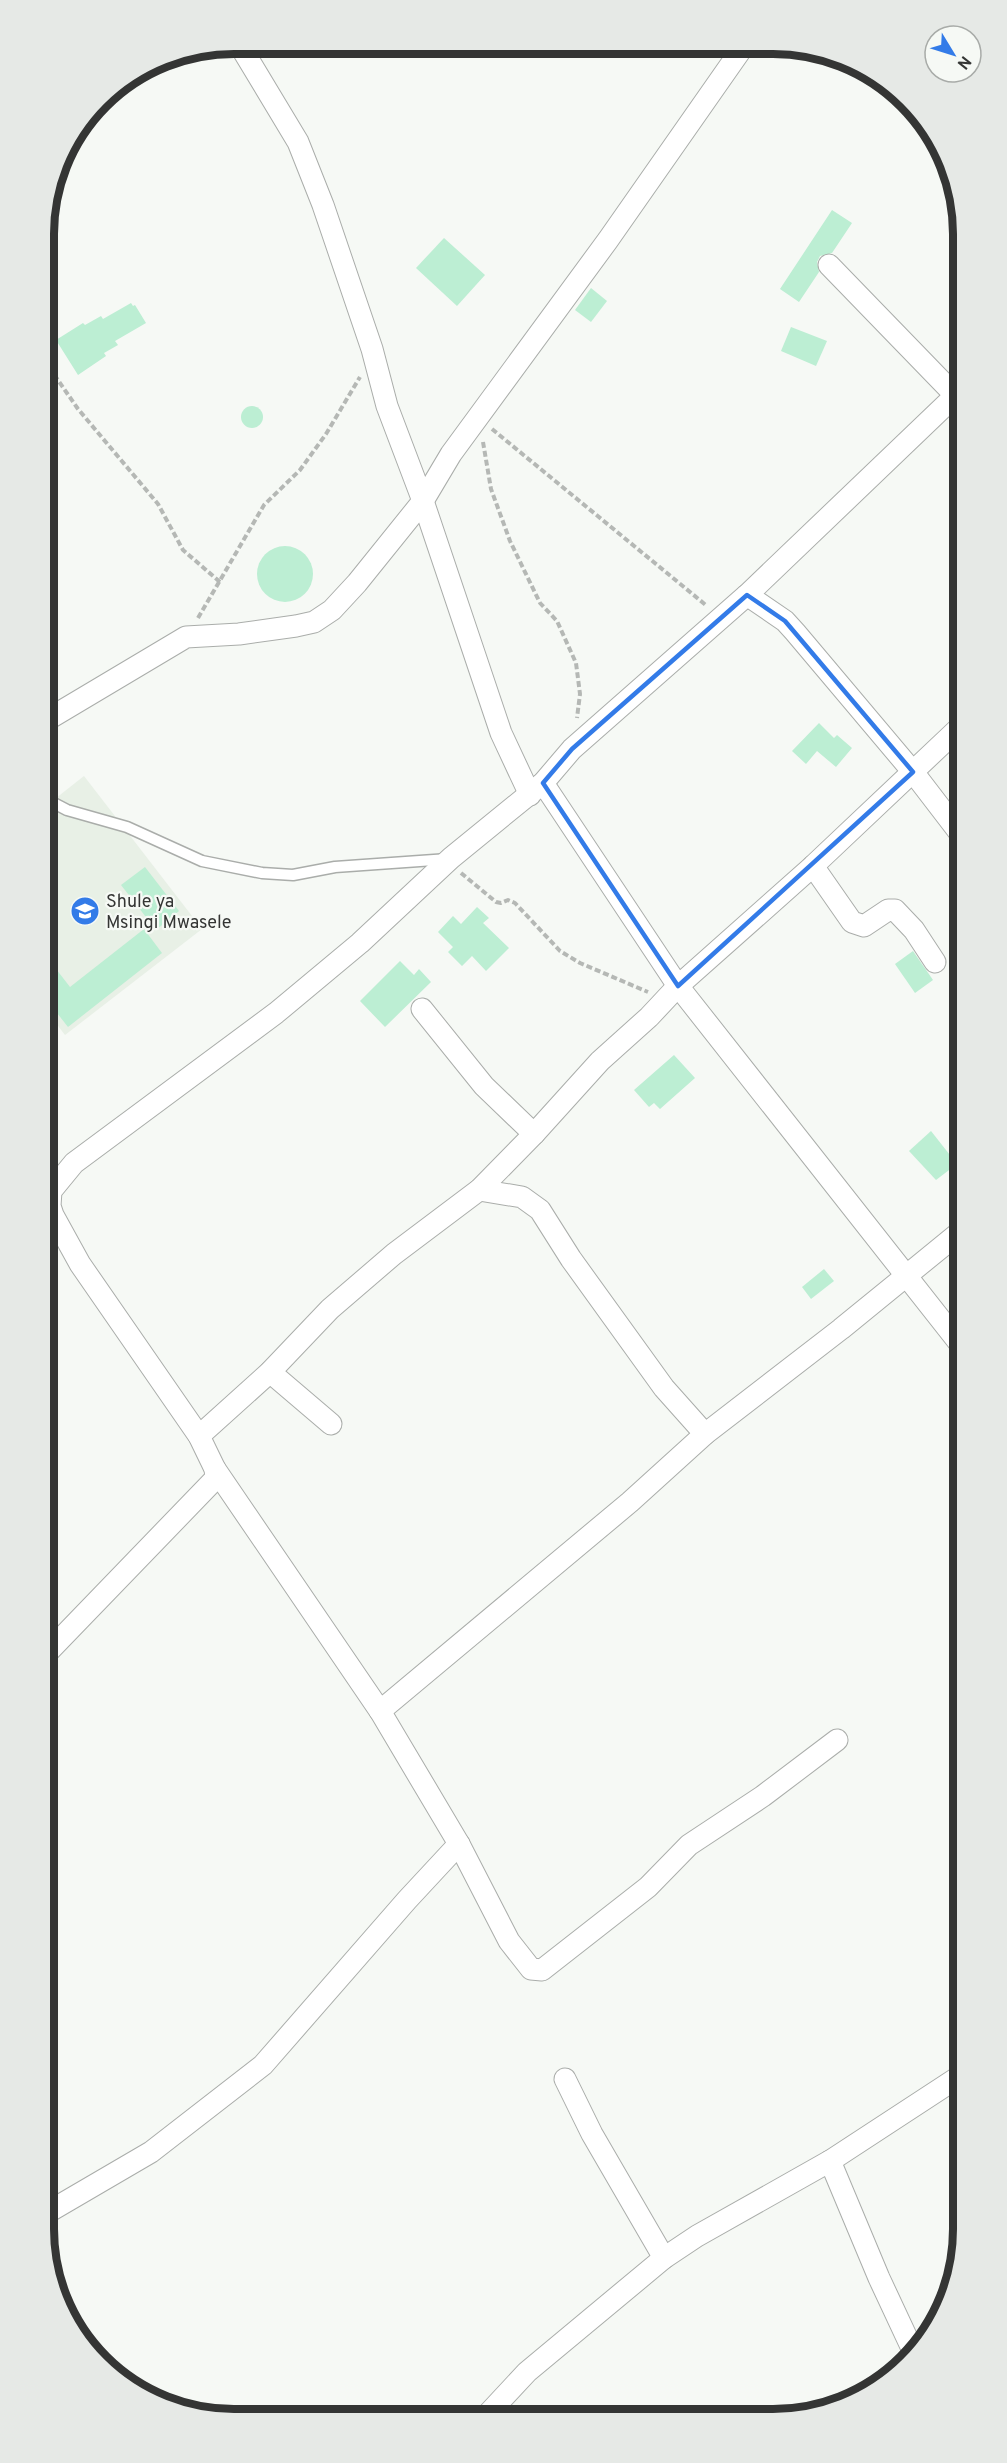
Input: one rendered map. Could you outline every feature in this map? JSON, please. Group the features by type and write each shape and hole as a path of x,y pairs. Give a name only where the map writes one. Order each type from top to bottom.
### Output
{"street":[{"path":"245,54 298,142 323,204 372,348 387,406 423,501 501,733 671,993 908,1274 953,1335"},
{"path":"54,715 186,637 239,634 296,626 321,618 332,610 357,584 423,501 451,454 608,240 738,54"},
{"path":"829,264 953,390"},
{"path":"54,1187 74,1163 276,1013 360,944 450,860 537,789 572,748 747,595 953,398"},
{"path":"747,595 785,621 913,772 953,824"},
{"path":"199,1436 270,1372 330,1309 394,1254 479,1190 534,1134 600,1060 813,866 953,734"},
{"path":"813,866 854,924 864,926 888,910 895,910 914,930 935,962"},
{"path":"422,1009 484,1086 534,1134"},
{"path":"479,1190 522,1197 540,1210 587,1282 640,1351 664,1388 705,1434"},
{"path":"54,1217 80,1264 199,1436 215,1468 380,1711 459,1844 509,1941 531,1969 542,1970 611,1913 648,1887 689,1845 805,1766 837,1740"},
{"path":"380,1711 630,1502 705,1434 953,1238"},
{"path":"270,1372 331,1424"},
{"path":"54,1646 212,1484 216,1478 215,1468"},
{"path":"54,2209 151,2152 263,2065 301,2019 459,1844"},
{"path":"566,2079 592,2134 664,2258"},
{"path":"493,2409 527,2372 664,2258 696,2236 830,2160 953,2080"},
{"path":"830,2160 879,2278 910,2345"}],"lane":[{"path":"54,803 67,810 127,826 202,861 262,873 293,875 335,867 450,860"}],"path":[{"path":"186,637 264,505 300,470 353,393 372,348"},
{"path":"54,374 78,409 158,504 183,550 220,582"},
{"path":"478,418 721,617"},
{"path":"478,418 491,489 510,541 540,603 557,621 576,663 580,694 572,748"},
{"path":"450,860 489,898 499,903 508,900 515,903 560,951 580,963 625,980 671,993"}],"highlighted area":[{"path":"747,595 785,621 913,772 678,986 543,783 572,749"}],"shaded area":[{"path":"84,776 202,929 65,1035 54,1021 54,800"}],"building":[{"path":"832,210 852,223 832,253 820,256 817,262 819,272 799,302 780,289"},
{"path":"444,238 485,275 457,306 416,268"},
{"path":"591,288 607,301 591,322 575,310"},
{"path":"131,303 135,305 146,323 115,341 118,345 104,353 106,356 78,375 56,340 83,323 85,325 101,316 103,319"},
{"path":"791,327 827,341 816,366 781,351"},
{"path":"252,406 260,409 263,417 260,425 252,428 244,425 241,417 244,409"},
{"path":"285,546 296,548 305,554 311,563 313,574 311,585 305,594 296,600 285,602 274,600 265,594 259,585 257,574 259,563 265,554 274,548"},
{"path":"819,723 834,738 837,735 852,748 836,767 817,751 806,764 792,751"},
{"path":"145,867 179,911 156,930 121,885"},
{"path":"477,907 489,918 483,923 509,948 486,971 472,956 462,966 448,952 453,947 438,932 453,916 461,924"},
{"path":"144,929 162,953 68,1027 54,1009 54,966 70,987"},
{"path":"913,951 933,980 915,993 895,964"},
{"path":"400,961 414,975 419,969 431,982 385,1027 360,1001"},
{"path":"674,1055 695,1078 660,1109 654,1103 649,1107 634,1090"},
{"path":"931,1131 953,1159 953,1167 936,1180 909,1151"},
{"path":"824,1269 834,1281 811,1299 802,1287"}],"place":[{"name":"Shule ya Msingi Mwasele","path":"85,911"}]}
